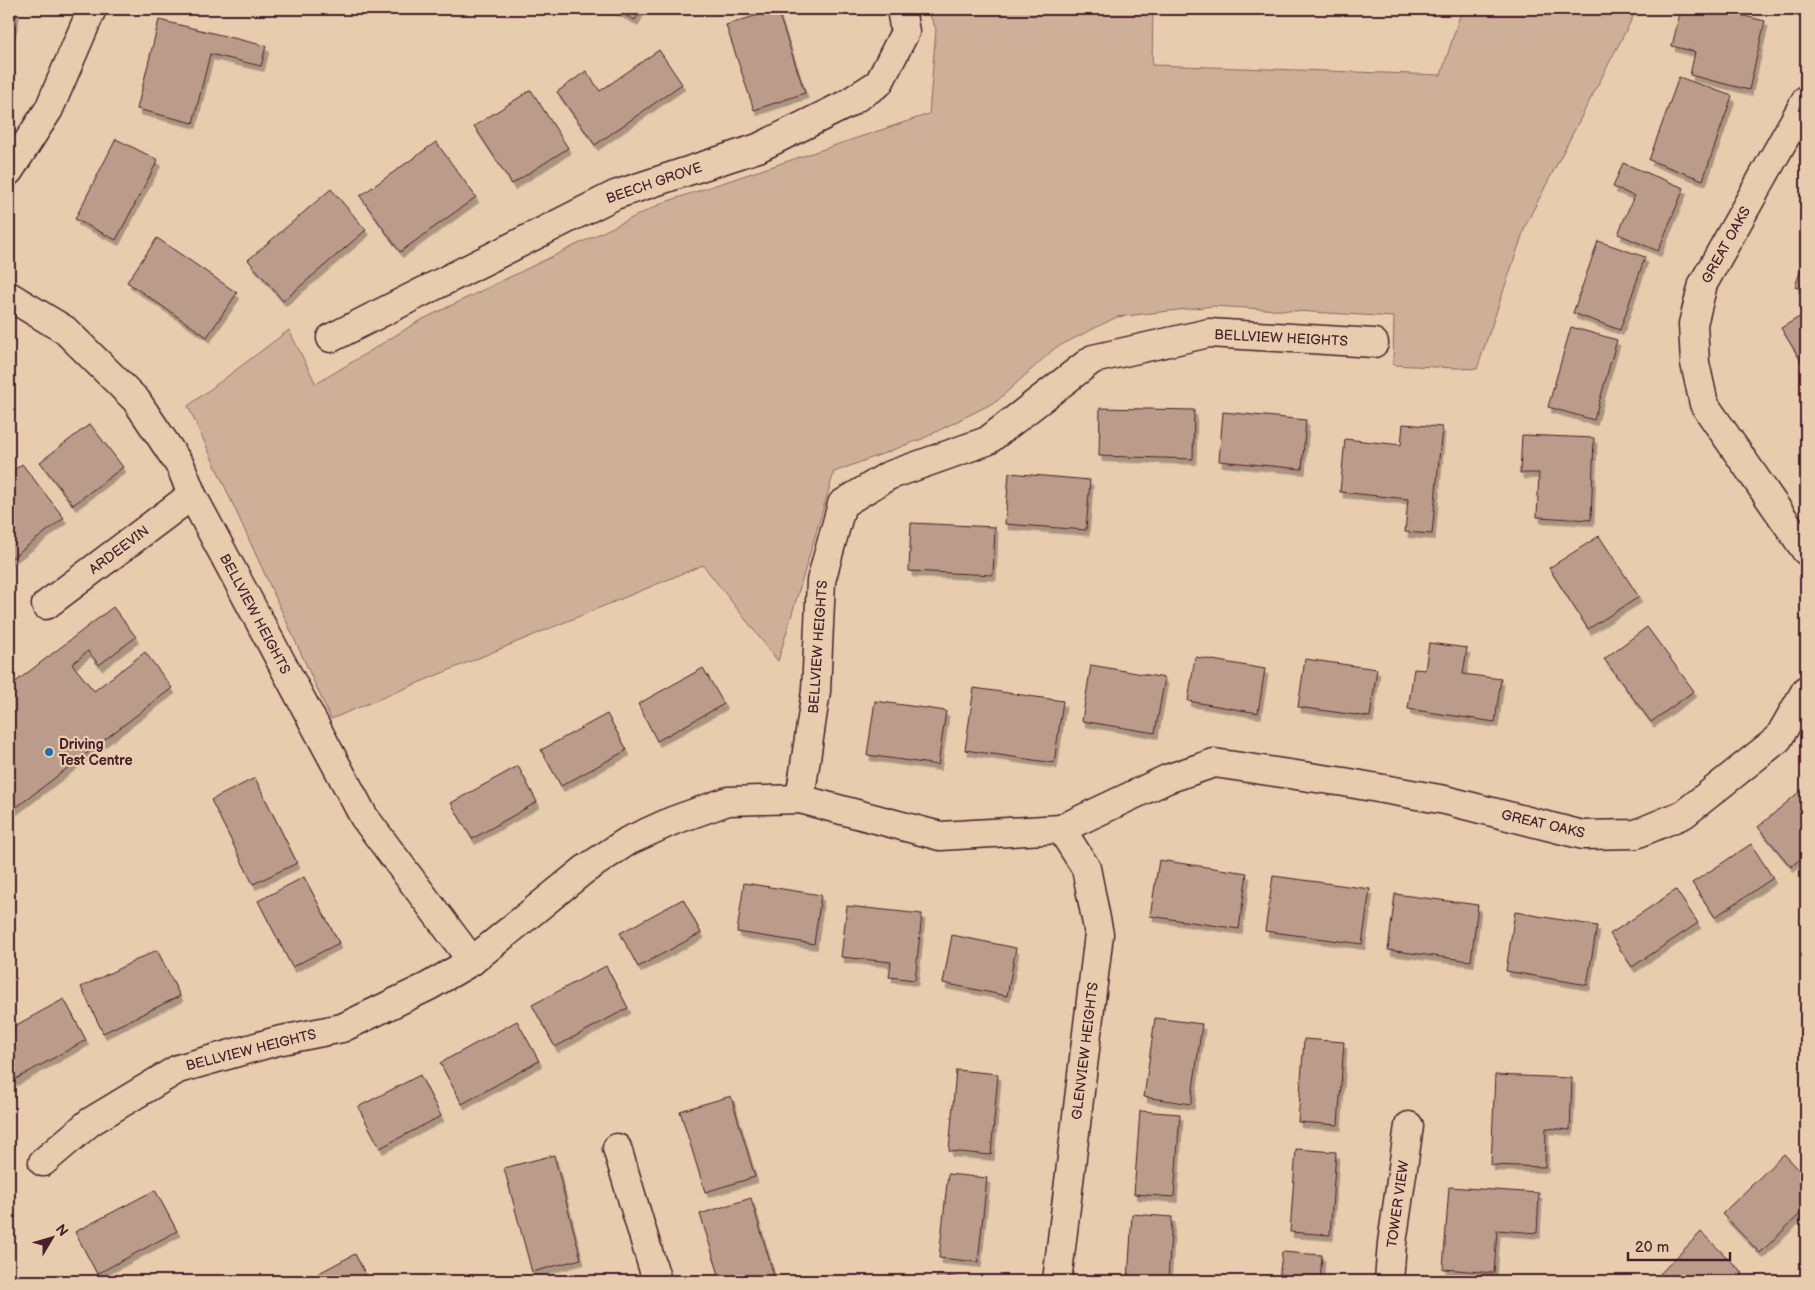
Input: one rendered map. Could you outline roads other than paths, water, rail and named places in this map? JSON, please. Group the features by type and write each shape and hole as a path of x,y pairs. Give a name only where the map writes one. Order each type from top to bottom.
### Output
{"street":[{"path":"9,171 49,109 92,9"},
{"name":"BEECH GROVE","path":"331,338 614,195 758,148 845,105 879,83 905,32 900,9"},
{"name":"GREAT OAKS","path":"1806,100 1703,284 1693,324 1696,363 1704,404 1806,551"},
{"name":"BELLVIEW HEIGHTS","path":"9,296 65,330 136,400 181,467 192,495 364,817 472,961"},
{"name":"BELLVIEW HEIGHTS","path":"800,799 816,691 821,581 842,504 888,476 987,441 1093,359 1209,333 1374,343"},
{"name":"ARDEEVIN","path":"46,604 192,495"},
{"name":"GREAT OAKS","path":"1344,782 1445,800 1583,836 1636,834 1684,814 1778,739 1806,690"},
{"name":"BELLVIEW HEIGHTS","path":"43,1162 90,1122 178,1069 277,1041 342,1028 429,986 472,961 584,870 628,841 672,821 728,801 800,799 940,836 1061,829 1167,779 1214,763 1344,782"},
{"name":"GLENVIEW HEIGHTS","path":"1057,1281 1099,934 1086,868 1061,829"},
{"name":"TOWER VIEW","path":"1389,1281 1392,1243 1409,1126"},
{"path":"617,1148 657,1281"}],"place":[{"name":"Driving Test Centre","path":"49,752"}]}
